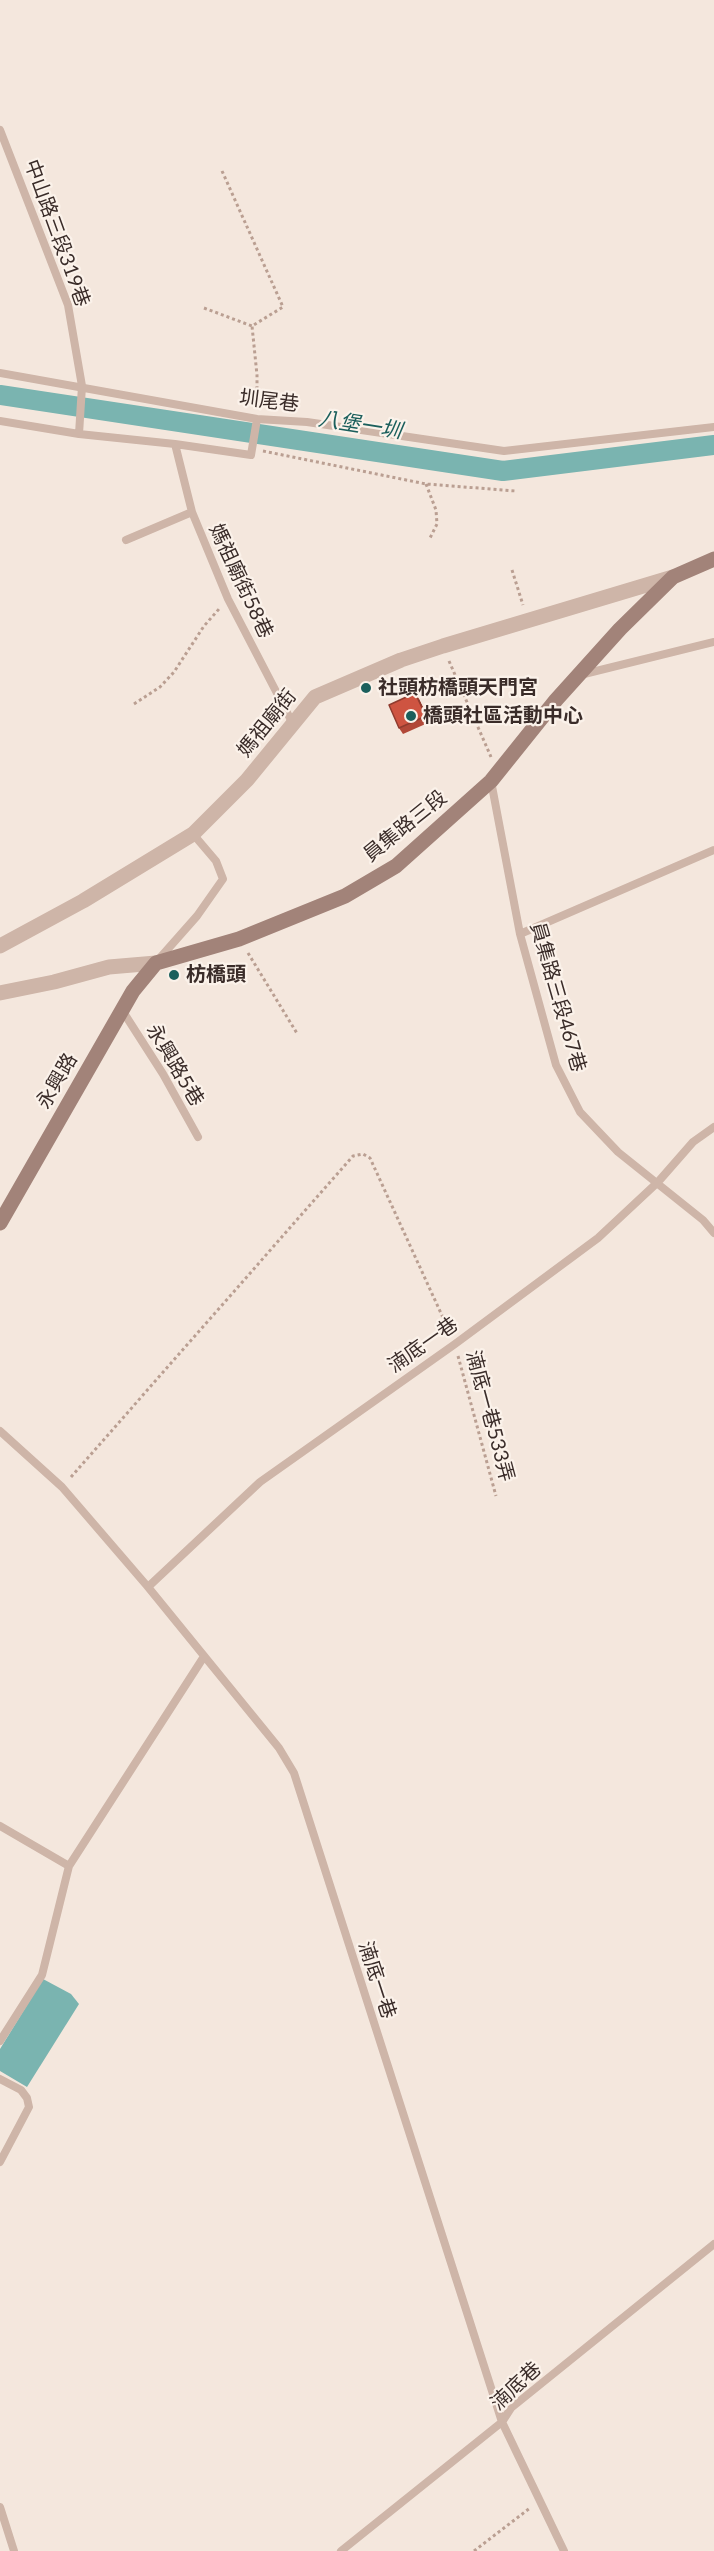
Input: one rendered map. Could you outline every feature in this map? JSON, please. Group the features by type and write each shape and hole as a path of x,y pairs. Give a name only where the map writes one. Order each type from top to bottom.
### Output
{"street":[{"name":"員集路三段","path":"0,993 54,982 109,967 156,963 239,939 345,896 396,866 491,781 577,676 620,629 673,577 714,559"},
{"name":"媽祖廟街","path":"0,946 83,901 193,834 247,780 315,697 401,660 673,577"},
{"name":"永興路","path":"0,1223 123,1010 156,963"}],"lane":[{"name":"中山路三段319巷","path":"0,130 68,305 82,386 78,434"},
{"name":"圳尾巷","path":"0,373 257,419 307,422 504,451 714,427"},
{"path":"0,421 78,434 251,455 257,419"},
{"name":"媽祖廟街58巷","path":"175,444 192,512 228,599 293,725"},
{"path":"126,540 192,512"},
{"path":"577,676 714,642"},
{"name":"員集路三段467巷","path":"491,781 520,934 556,1065 580,1112 618,1152 658,1182 703,1220 714,1233"},
{"path":"156,963 197,916 223,879 216,861 193,834"},
{"path":"520,934 714,850"},
{"name":"永興路5巷","path":"123,1010 163,1074 198,1137"},
{"name":"湳底一巷","path":"148,1587 260,1482 455,1344 598,1238 658,1182 693,1142 714,1127"},
{"name":"湳底一巷","path":"0,1431 62,1488 148,1587 203,1659 279,1748 294,1773 502,2422 564,2551"},
{"path":"0,2041 42,1975 69,1866 203,1659"},
{"path":"0,1826 69,1866"},
{"path":"0,2079 21,2090 27,2098 29,2108 0,2162"},
{"name":"湳底巷","path":"341,2551 502,2422 511,2408 714,2244"},
{"path":"0,2507 14,2551"}],"path":[{"path":"222,171 284,307 252,326"},
{"path":"204,308 252,326"},
{"path":"252,326 257,375 257,419"},
{"path":"251,455 265,450 426,484 516,491"},
{"path":"426,484 438,524 430,538"},
{"path":"512,570 529,621"},
{"path":"134,704 160,687 174,672 204,626 228,599"},
{"path":"443,646 492,760 491,781"},
{"path":"239,939 298,1035"},
{"name":"湳底一巷533弄","path":"62,1488 353,1156 363,1154 370,1158 455,1344 496,1496"},
{"path":"474,2551 538,2501"}],"water":[{"path":"43,1979 71,1994 79,2004 27,2087 0,2071 0,2049"}],"building":[{"name":"橋頭社區活動中心","path":"415,693 426,716 399,728 389,705"}],"waterway":[{"name":"八堡一圳","path":"0,395 503,471 714,445"}],"place":[{"name":"社頭枋橋頭天門宮","path":"366,688"},
{"name":"橋頭社區活動中心","path":"411,716"},
{"name":"枋橋頭","path":"174,975"}]}
